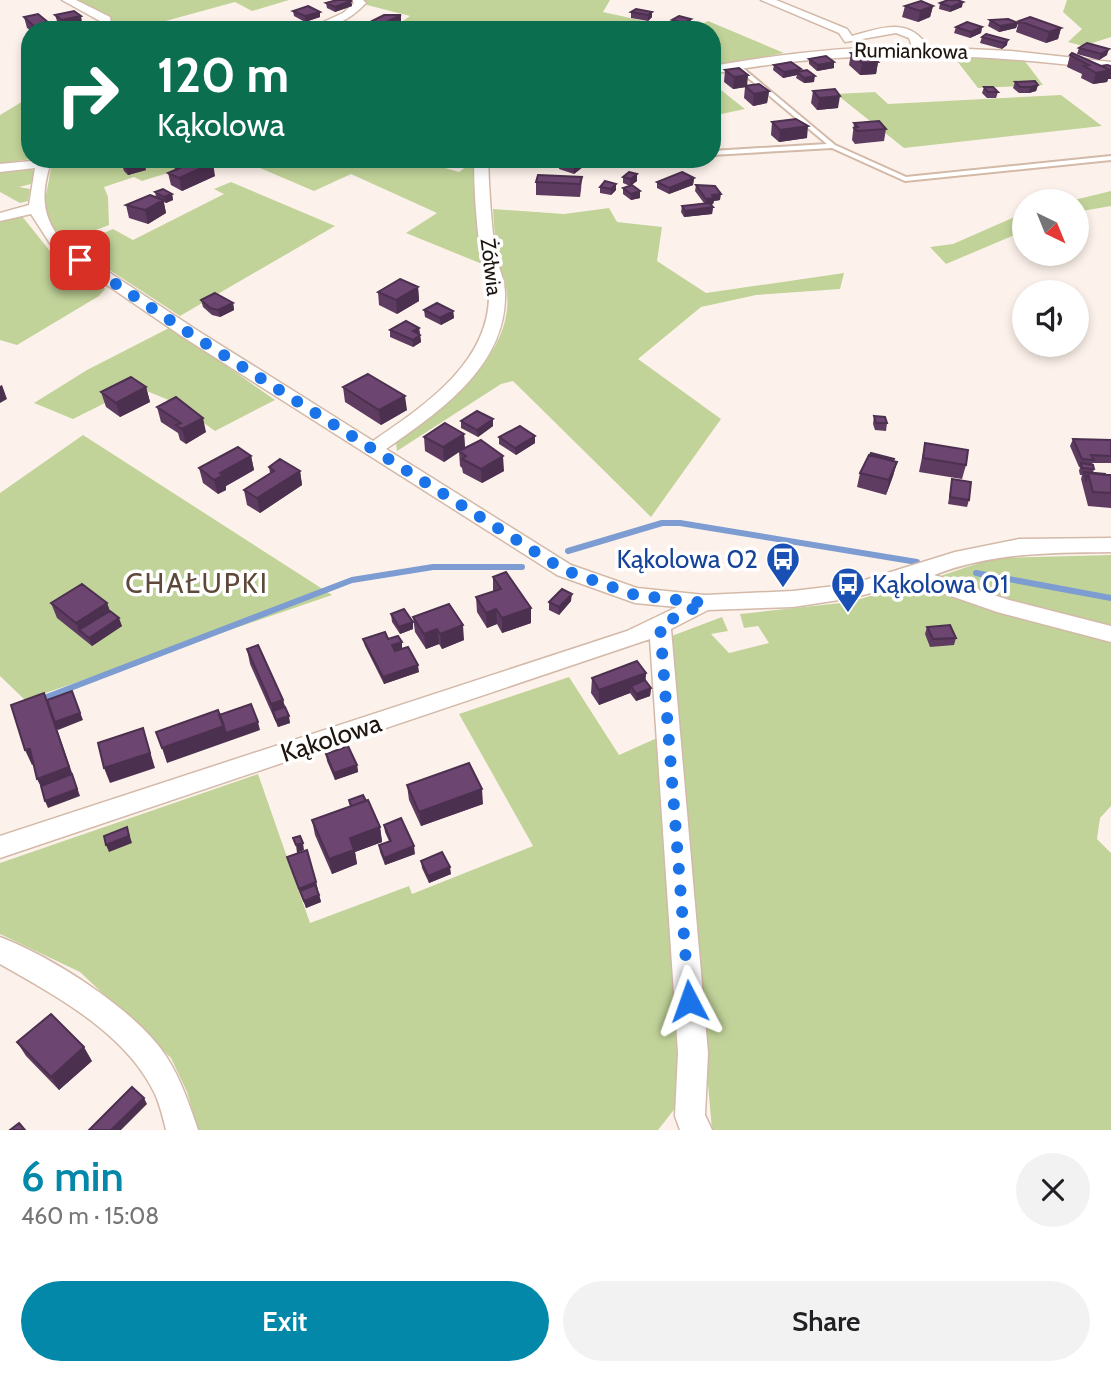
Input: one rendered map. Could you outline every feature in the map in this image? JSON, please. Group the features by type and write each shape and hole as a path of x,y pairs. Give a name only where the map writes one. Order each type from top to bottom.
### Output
{"street":[{"path":"67,0 106,21"},
{"path":"335,21 348,16 360,3 357,0"},
{"path":"766,0 843,32 845,45 878,31 895,30 915,37 919,41 917,50"},
{"name":"Rumiankowa","path":"721,68 845,45 1041,56 1111,66"},
{"path":"0,167 21,164"},
{"path":"44,168 35,208 43,230 58,245 189,333 564,570 635,595 705,603"},
{"name":"Żółwia","path":"373,449 441,400 474,366 496,316 497,291 487,253 482,168"},
{"path":"4,199 15,212"},
{"path":"0,217 35,208"},
{"name":"Kąkolowa","path":"0,847 635,637 705,603 833,594 912,575 955,559 1019,546 1111,545"},
{"path":"912,575 1005,607 1111,634"},
{"path":"660,625 693,1053 690,1116 696,1130"},
{"path":"0,950 83,998 139,1048 165,1082 182,1130"}],"lane":[{"path":"736,65 833,146 905,179 1111,158"},
{"path":"721,152 833,146"}],"green space":[{"path":"74,0 289,0 252,11 235,2 166,21 109,21 109,18"},
{"path":"362,0 610,0 603,12 644,21 403,21 410,16 367,5"},
{"path":"1067,0 1111,0 1111,37 1083,46 1068,42 1082,29 1063,12"},
{"path":"721,26 784,53 721,65"},
{"path":"950,52 1024,60 1043,85 978,88"},
{"path":"721,90 745,109 721,114"},
{"path":"875,92 888,104 1061,95 1102,126 904,148 836,94"},
{"path":"21,102 21,160 0,164 0,115"},
{"path":"21,168 34,171 31,184 19,187 30,189 28,201 20,203 0,192 0,171"},
{"path":"51,168 183,168 142,181 134,177 104,187 108,197 109,225 67,241 51,226 44,205"},
{"path":"260,168 445,168 459,172 464,168 479,168 487,266 406,233 437,213 351,174 314,191"},
{"path":"231,182 335,226 180,316 73,246 113,229 133,240 224,194 214,189"},
{"path":"1111,191 1111,206 1089,210 1089,196"},
{"path":"609,208 617,222 662,227 657,261 706,293 844,273 840,289 756,295 701,307 638,359 721,419 651,517 513,381 501,384 397,451 396,442 433,414 471,379 499,339 506,317 507,294 497,257 493,209 564,214"},
{"path":"21,215 50,251 105,289 99,296 17,345 0,340 0,220"},
{"path":"1012,218 1012,236 946,264 930,247 953,244"},
{"path":"171,327 275,400 215,431 176,403 137,387 73,419 34,403 87,370"},
{"path":"83,435 332,595 25,700 0,676 0,493"},
{"path":"1111,555 1111,626 964,589 940,576 994,558"},
{"path":"914,583 1111,640 1111,806 1100,818 1097,839 1111,853 1111,1130 712,1130 669,637 722,617 728,631 711,634 729,653 769,643 758,626 744,628 740,614 850,602"},
{"path":"569,677 619,755 666,734 681,1072 680,1102 658,1130 198,1130 187,1092 171,1058 80,972 0,934 0,863 258,774 310,923 409,886 412,894 533,846 459,714"}],"building":[{"path":"337,0 351,1 335,7 326,3"},
{"path":"948,0 963,2 951,7 940,3"},
{"path":"921,1 933,6 920,11 905,6"},
{"path":"308,6 320,12 305,16 293,11"},
{"path":"636,9 652,12 648,15 631,12"},
{"path":"74,11 81,16 62,20 55,15"},
{"path":"38,14 47,21 28,21 24,17"},
{"path":"384,15 401,15 388,21 372,21"},
{"path":"679,16 691,19 688,21 672,20"},
{"path":"1030,17 1061,28 1049,32 1019,21"},
{"path":"1008,19 1018,23 1000,26 990,20"},
{"path":"967,22 982,27 971,32 956,27"},
{"path":"986,34 1008,40 1004,43 982,37"},
{"path":"1087,43 1109,49 1101,54 1079,48"},
{"path":"867,52 878,62 862,63 851,53"},
{"path":"1072,53 1110,70 1096,73 1084,66 1089,65 1070,55"},
{"path":"826,56 834,62 818,65 809,59"},
{"path":"791,62 801,69 784,72 774,65"},
{"path":"1101,66 1111,66 1111,73"},
{"path":"739,68 748,75 734,77 725,70"},
{"path":"807,70 815,76 804,78 797,72"},
{"path":"1035,81 1038,85 1030,87 1020,87 1015,82"},
{"path":"759,84 769,91 754,94 745,86"},
{"path":"984,87 993,87 998,92 988,92"},
{"path":"835,89 840,96 819,98 813,91"},
{"path":"796,119 808,126 780,130 772,122"},
{"path":"879,121 886,129 857,131 854,128 858,127 854,123"},
{"path":"180,168 202,168 179,178 168,173"},
{"path":"629,172 637,174 631,179 623,177"},
{"path":"682,172 694,178 669,188 657,182"},
{"path":"538,175 582,177 580,184 536,182"},
{"path":"605,181 616,184 611,189 600,187"},
{"path":"632,185 640,191 631,194 623,188"},
{"path":"696,185 715,186 721,194 706,199"},
{"path":"163,189 172,194 164,197 155,192"},
{"path":"150,195 163,200 145,210 126,205"},
{"path":"709,203 713,207 685,211 682,206"},
{"path":"400,279 418,287 396,300 378,292"},
{"path":"215,293 233,303 218,310 210,308 201,300"},
{"path":"437,303 453,311 440,318 424,310"},
{"path":"406,321 419,328 413,331 420,335 413,340 390,330"},
{"path":"368,374 405,396 379,410 343,387"},
{"path":"131,377 146,387 116,403 101,392"},
{"path":"176,397 203,418 182,429 176,425 181,423 157,407"},
{"path":"477,411 493,419 477,430 461,421"},
{"path":"874,416 885,417 887,423 876,423"},
{"path":"445,423 464,434 443,447 424,437"},
{"path":"520,426 535,436 515,448 499,437"},
{"path":"1073,439 1111,440 1111,456 1091,455 1094,460 1082,459"},
{"path":"481,440 503,456 481,469 462,459 466,456 459,451"},
{"path":"925,443 968,450 966,465 923,458"},
{"path":"238,447 251,456 220,473 223,475 214,480 199,468"},
{"path":"871,453 894,459 893,461 870,455"},
{"path":"869,455 897,462 889,480 860,473"},
{"path":"280,459 300,471 257,498 244,490 274,471 269,467"},
{"path":"1081,463 1093,465 1094,469 1082,468"},
{"path":"1088,473 1111,475 1111,493 1093,492"},
{"path":"952,479 971,482 969,500 950,497"},
{"path":"506,572 531,608 502,618 496,609 486,613 476,597 501,589 493,577"},
{"path":"82,584 107,603 76,623 51,603"},
{"path":"562,589 572,594 559,607 549,602"},
{"path":"449,604 463,625 440,634 437,629 424,634 413,617"},
{"path":"404,609 413,622 399,627 391,614"},
{"path":"110,611 119,618 89,638 79,630"},
{"path":"950,625 956,638 933,639 927,627"},
{"path":"385,632 388,639 398,636 402,642 392,645 395,651 408,647 418,665 383,677 363,639"},
{"path":"258,645 283,700 271,704 247,649"},
{"path":"637,661 646,673 599,690 592,678"},
{"path":"645,680 651,688 636,694 631,686"},
{"path":"72,691 80,713 55,722 47,700"},
{"path":"44,693 69,767 37,779 30,749 25,750 11,705"},
{"path":"251,704 258,722 226,733 219,715"},
{"path":"285,707 289,716 276,720 273,711"},
{"path":"218,710 224,726 162,748 156,732"},
{"path":"143,728 150,753 104,768 98,743"},
{"path":"348,746 357,765 334,773 326,754"},
{"path":"469,763 482,789 419,812 407,785"},
{"path":"72,774 77,789 45,801 41,786"},
{"path":"363,795 366,801 351,806 349,800"},
{"path":"368,800 380,827 350,838 354,850 329,859 312,820"},
{"path":"401,818 414,846 384,858 379,845 391,841 384,825"},
{"path":"127,827 129,836 106,845 104,836"},
{"path":"300,836 303,843 296,845 293,838"},
{"path":"307,850 316,882 299,889 287,857"},
{"path":"442,852 450,867 428,876 421,861"},
{"path":"315,885 319,895 304,901 300,891"},
{"path":"51,1014 84,1047 51,1077 17,1042"},
{"path":"132,1087 144,1098 111,1130 89,1130"},
{"path":"19,1123 25,1130 10,1130"}],"waterway":[{"path":"568,551 662,523 680,523 917,562"},
{"path":"39,700 352,580 433,567 522,567"},
{"path":"976,573 1111,598"}],"place":[{"name":"Kąkolowa 02","path":"783,589"},
{"name":"Kąkolowa 01","path":"848,614"}],"district":[{"name":"CHAŁUPKI","path":"197,583"}],"route":[{"path":"80,260 189,333 564,570 635,595 705,603 660,625 689,1001"}]}
